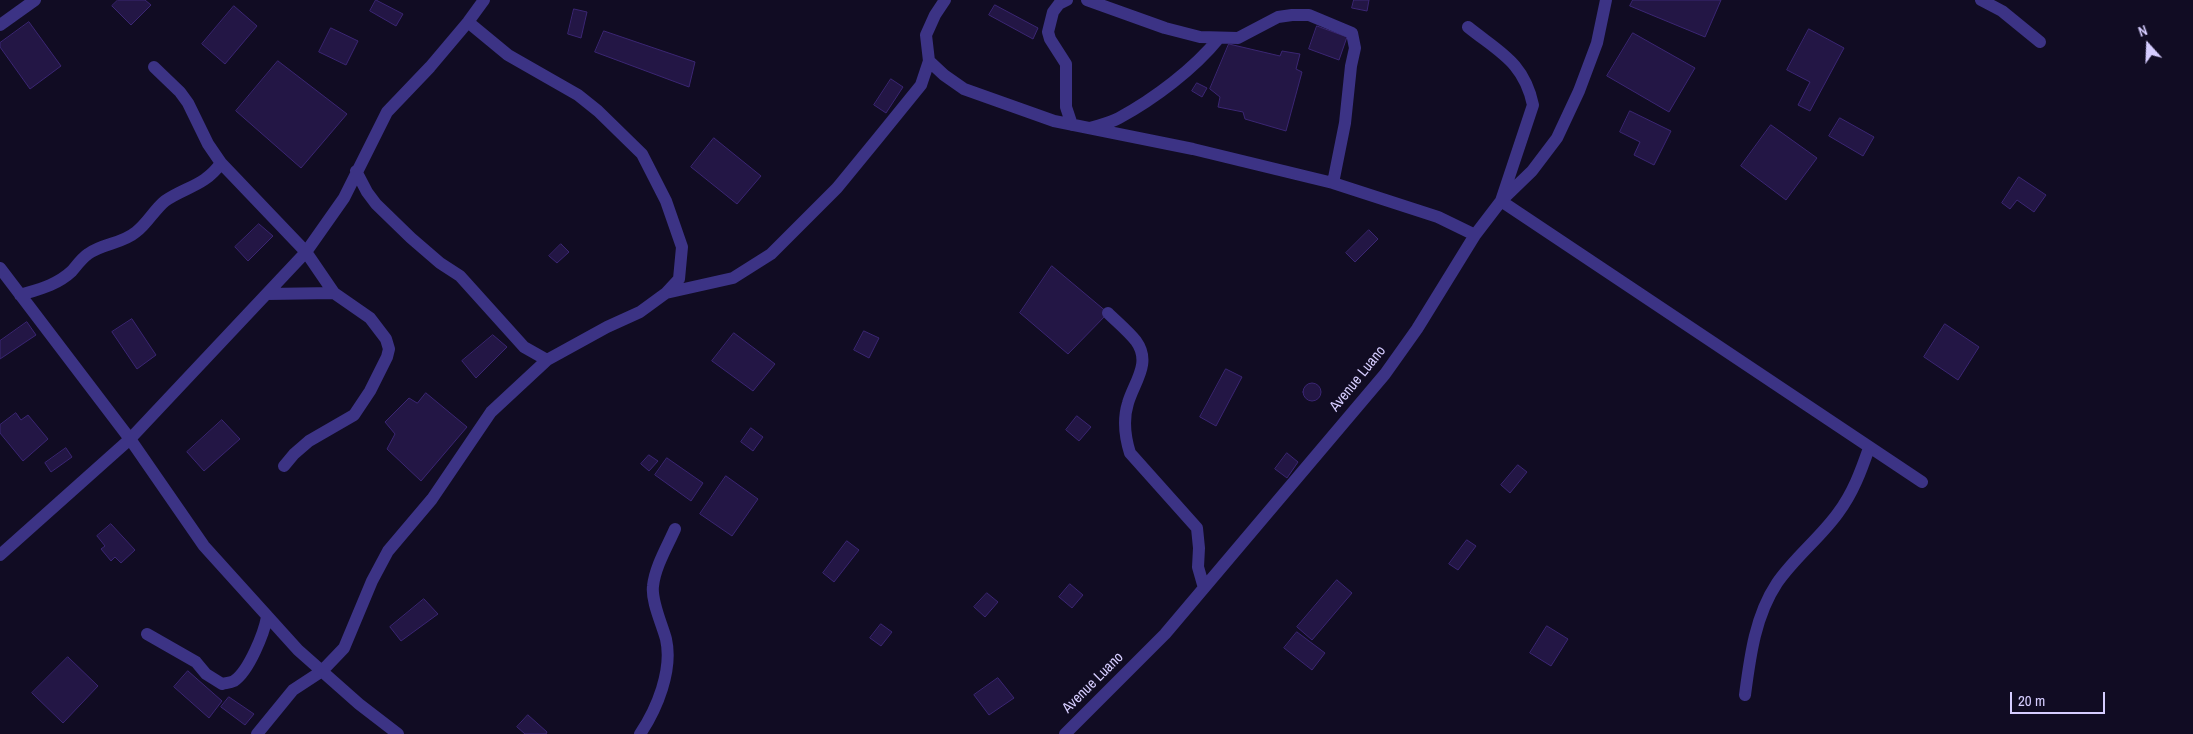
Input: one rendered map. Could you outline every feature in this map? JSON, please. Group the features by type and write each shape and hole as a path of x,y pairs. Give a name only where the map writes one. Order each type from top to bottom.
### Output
{"street":[{"path":"0,25 35,0"},
{"path":"0,556 130,439 306,252 344,198 387,112 468,22 484,0"},
{"path":"666,293 733,278 771,254 837,188 921,85 929,61 926,35 935,15 945,0"},
{"path":"1067,0 1059,4 1053,12 1048,32 1050,39 1066,64 1066,107 1072,125"},
{"path":"1087,0 1165,28 1200,37 1238,38 1278,17 1292,15 1309,15 1352,33 1355,48 1352,56 1345,123 1333,183"},
{"name":"Avenue Luano","path":"1065,734 1164,634 1385,374 1417,329 1475,235 1501,201 1532,171 1557,138 1579,91 1597,43 1606,0"},
{"path":"1982,0 2002,11 2040,42"},
{"path":"257,734 292,690 322,672 344,648 372,581 388,551 432,499 491,412 547,360 607,327 640,312 666,293 679,279 682,247 666,201 642,154 598,111 578,95 508,55 468,22"},
{"path":"1468,27 1506,56 1521,71 1533,105 1501,201 1922,482"},
{"path":"1090,128 1118,118 1148,99 1198,63 1219,38"},
{"path":"929,61 944,75 964,89 1054,121 1193,150 1333,183 1438,217 1475,235"},
{"path":"154,67 180,92 188,103 208,144 221,163 306,252 334,293 358,308 377,326 386,339 389,349 387,357 370,391 354,415 309,441 284,466"},
{"path":"20,295 45,288 61,280 87,254 128,239 165,202 201,184 214,173 221,163"},
{"path":"356,171 366,192 376,204 440,263 460,276 524,347 547,360"},
{"path":"0,268 130,439 204,546 298,650 398,734"},
{"path":"267,294 334,293"},
{"path":"1108,313 1137,342 1142,357 1143,367 1128,404 1126,417 1126,440 1130,453 1197,528 1200,548 1198,567 1204,588"},
{"path":"1745,696 1753,643 1759,620 1777,583 1838,514 1857,482 1869,448"},
{"path":"640,734 647,724 660,691 667,664 666,641 652,588 660,562 675,529"},
{"path":"147,634 196,662 206,674 222,684 233,682 241,674 254,651 267,616"}],"building":[{"path":"118,0 145,0 151,5 131,25 112,6"},
{"path":"376,0 403,14 396,26 370,11"},
{"path":"1354,0 1369,0 1367,11 1352,8"},
{"path":"1633,0 1721,0 1705,37 1630,6"},
{"path":"995,5 1038,28 1033,39 989,15"},
{"path":"234,6 257,26 225,64 202,44"},
{"path":"574,9 587,12 581,38 568,34"},
{"path":"29,22 61,66 30,89 0,47 0,43"},
{"path":"1317,26 1347,37 1339,60 1309,49"},
{"path":"331,28 358,41 346,65 319,52"},
{"path":"1809,29 1844,48 1810,111 1798,105 1810,82 1787,70"},
{"path":"604,31 695,62 689,87 595,52"},
{"path":"1633,33 1695,68 1669,112 1607,76"},
{"path":"1229,44 1280,56 1282,51 1300,54 1296,69 1302,72 1286,131 1245,119 1243,112 1218,107 1220,97 1210,89"},
{"path":"278,61 347,114 301,168 236,111"},
{"path":"891,79 903,87 886,113 874,105"},
{"path":"1197,83 1207,88 1202,97 1192,91"},
{"path":"1630,111 1671,131 1654,165 1634,155 1640,142 1620,132"},
{"path":"1840,118 1874,137 1863,156 1829,136"},
{"path":"1771,125 1817,158 1786,200 1741,166"},
{"path":"714,138 761,176 737,204 691,167"},
{"path":"2019,177 2046,195 2034,212 2017,200 2010,209 2002,203"},
{"path":"259,224 273,236 248,261 235,247"},
{"path":"1369,230 1378,239 1355,262 1346,253"},
{"path":"561,244 569,252 557,263 549,256"},
{"path":"1052,266 1108,313 1068,354 1020,313"},
{"path":"132,319 156,355 137,369 112,332"},
{"path":"27,322 36,335 0,359 0,341"},
{"path":"1945,324 1979,347 1958,380 1924,357"},
{"path":"864,331 879,338 869,358 854,350"},
{"path":"734,333 775,364 753,391 712,361"},
{"path":"493,335 507,347 476,378 462,361"},
{"path":"1226,369 1242,377 1216,426 1200,417"},
{"path":"1312,383 1318,386 1321,392 1318,398 1312,401 1306,398 1303,392 1306,386"},
{"path":"426,393 467,427 421,481 387,449 395,434 385,422 409,398 417,403"},
{"path":"16,413 21,420 28,415 48,439 23,461 0,433 0,425"},
{"path":"1077,416 1091,427 1079,441 1066,430"},
{"path":"222,420 240,439 204,471 187,452"},
{"path":"751,428 763,437 753,451 741,442"},
{"path":"66,448 72,457 51,472 45,463"},
{"path":"1287,453 1298,462 1287,478 1275,469"},
{"path":"649,455 658,461 649,471 641,464"},
{"path":"667,458 703,483 691,501 655,475"},
{"path":"1518,465 1527,472 1510,493 1501,485"},
{"path":"726,476 758,499 732,536 700,514"},
{"path":"111,524 135,550 121,563 115,557 111,561 101,549 105,546 97,536"},
{"path":"1467,540 1476,546 1458,570 1449,564"},
{"path":"847,541 859,550 834,582 823,573"},
{"path":"1337,580 1352,593 1312,640 1297,627"},
{"path":"1070,584 1083,595 1072,608 1059,597"},
{"path":"987,593 998,602 985,617 974,607"},
{"path":"424,599 438,614 401,641 390,627"},
{"path":"881,624 892,632 881,646 870,638"},
{"path":"1547,626 1568,639 1551,666 1530,653"},
{"path":"1297,632 1325,653 1312,670 1284,648"},
{"path":"68,657 98,686 63,723 32,693"},
{"path":"188,671 222,701 209,718 174,687"},
{"path":"998,678 1014,698 989,715 974,695"},
{"path":"229,697 254,714 245,725 221,707"},
{"path":"528,715 547,732 546,734 525,734 517,727"}]}
